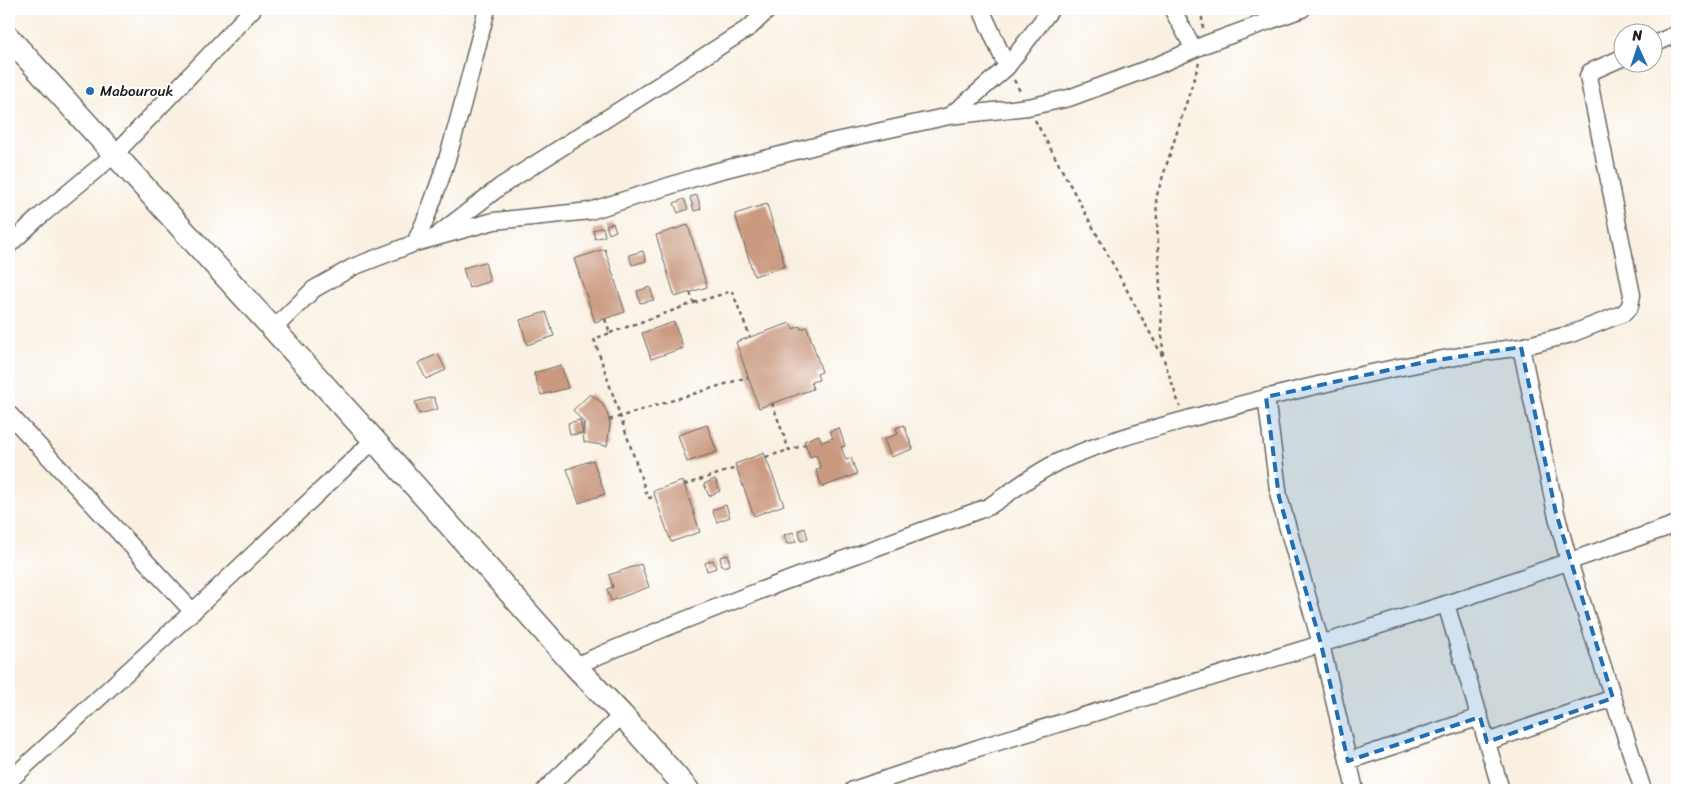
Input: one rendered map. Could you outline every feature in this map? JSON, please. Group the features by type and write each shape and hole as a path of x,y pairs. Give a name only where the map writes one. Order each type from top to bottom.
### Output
{"highway":[{"path":"9,38 374,440 688,790"}],"street":[{"path":"9,245 38,218 115,154 253,9"},
{"path":"415,243 438,188 450,150 487,9"},
{"path":"432,238 501,186 750,27 769,9"},
{"path":"981,9 1007,67"},
{"path":"949,116 1007,67 1051,9"},
{"path":"1172,9 1200,46"},
{"path":"273,329 314,288 353,267 415,243 494,221 590,211 710,173 831,142 949,116 1028,107 1069,98 1151,68 1200,46 1302,9"},
{"path":"1664,40 1677,34"},
{"path":"575,666 630,642 797,576 988,506 1012,492 1037,473 1062,460 1112,442 1266,397 1354,375 1464,355 1521,347 1571,334 1624,313 1630,306 1632,295 1588,76 1590,72 1614,61"},
{"path":"1521,347 1556,513 1569,562 1643,790"},
{"path":"1266,397 1279,497 1321,644 1355,790"},
{"path":"9,414 193,612"},
{"path":"9,781 193,612 374,440"},
{"path":"853,790 978,748 1446,604 1677,524"},
{"path":"1446,604 1501,790"},
{"path":"1487,742 1613,698"},
{"path":"545,790 622,716"},
{"path":"1348,761 1480,717"}],"path":[{"path":"1163,357 1156,198 1200,46 1201,9"},
{"path":"1007,67 1163,357 1185,420"},
{"path":"656,497 648,498 594,339 732,291 750,337"},
{"path":"690,292 694,303"},
{"path":"605,319 610,333"},
{"path":"609,420 748,377"},
{"path":"772,403 789,450"},
{"path":"766,457 805,445"},
{"path":"684,485 736,468"}],"highlighted area":[{"path":"1521,347 1556,513 1613,698 1487,742 1480,717 1348,761 1321,644 1279,497 1266,397 1425,362"}],"building":[{"path":"697,195 701,209 694,211 690,197"},
{"path":"684,199 688,209 678,213 674,203"},
{"path":"767,204 785,266 754,276 735,214"},
{"path":"613,223 616,231 609,234 606,225"},
{"path":"688,225 707,287 675,297 656,235"},
{"path":"603,227 605,236 595,239 593,230"},
{"path":"605,249 625,312 595,322 574,259"},
{"path":"643,251 646,261 632,265 629,255"},
{"path":"485,262 490,281 469,288 463,268"},
{"path":"650,287 654,300 640,303 637,291"},
{"path":"546,312 554,336 527,345 520,320"},
{"path":"674,322 683,348 651,359 642,333"},
{"path":"790,323 793,329 800,326 801,329 807,327 822,372 817,374 819,380 811,382 813,389 759,408 736,342"},
{"path":"438,354 446,370 426,379 418,363"},
{"path":"561,365 568,388 541,395 534,373"},
{"path":"590,394 601,402 607,412 610,424 607,446 584,442 584,423 573,410"},
{"path":"434,397 438,409 419,414 415,402"},
{"path":"580,420 583,433 570,435 568,423"},
{"path":"707,425 717,452 687,462 678,435"},
{"path":"904,425 913,449 891,457 884,439 898,434 896,428"},
{"path":"839,428 845,446 841,447 846,460 851,458 857,474 822,487 816,470 821,468 816,455 810,457 804,441 819,435 822,442 833,438 830,431"},
{"path":"764,453 784,505 754,516 735,464"},
{"path":"593,460 605,494 579,503 567,469"},
{"path":"715,479 720,491 709,496 704,484"},
{"path":"683,481 700,532 671,542 653,491"},
{"path":"726,505 730,517 717,522 712,510"},
{"path":"805,528 808,539 801,541 799,530"},
{"path":"793,532 796,542 787,544 784,535"},
{"path":"728,555 730,565 722,567 720,557"},
{"path":"713,560 716,568 707,571 705,563"},
{"path":"641,564 649,587 611,601 607,589 613,587 609,575"}],"place":[{"name":"Mabourouk","path":"90,91"}]}
